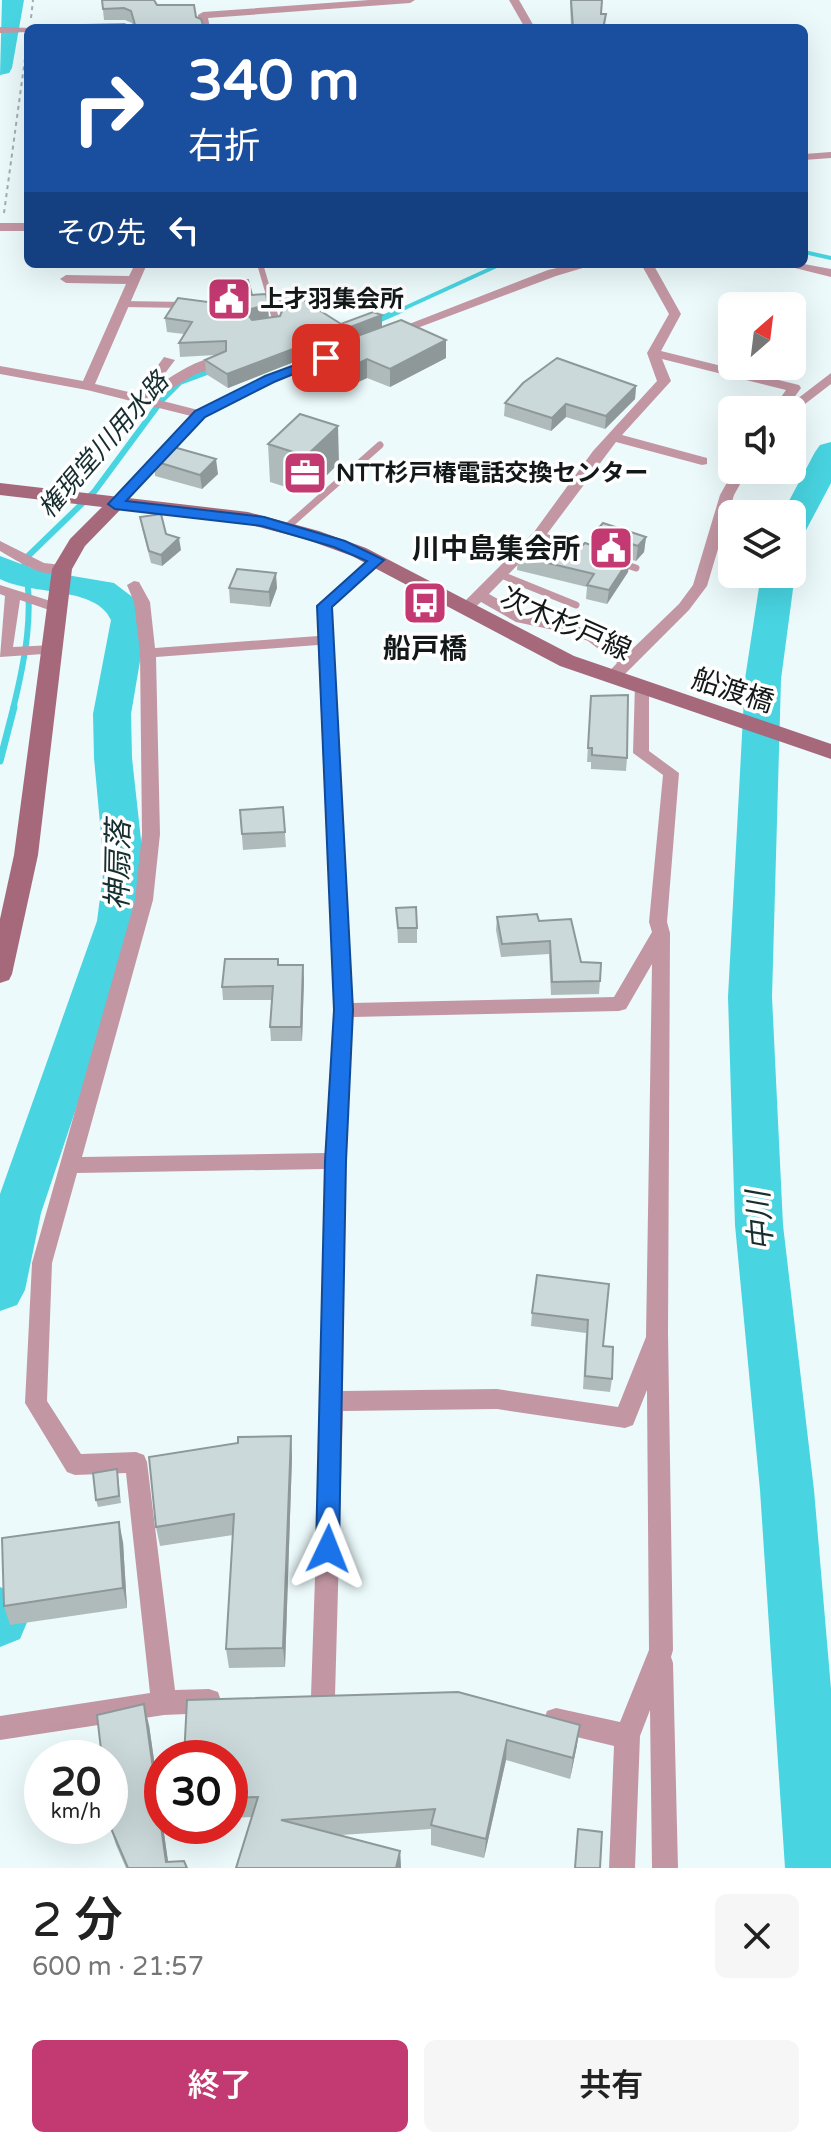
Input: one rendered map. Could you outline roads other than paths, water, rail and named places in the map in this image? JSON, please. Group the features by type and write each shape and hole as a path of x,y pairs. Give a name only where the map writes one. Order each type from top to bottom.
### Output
{"main road":[{"name":"次木杉戸線","path":"0,489 248,518 287,527 339,544 472,601 538,647 645,690"},
{"path":"0,974 26,855 62,569 77,543 115,504"},
{"name":"船渡橋","path":"645,690 831,752"}],"street":[{"path":"204,24 203,15 332,3 410,0"},
{"path":"514,0 528,24"},
{"path":"0,30 24,29"},
{"path":"808,157 831,155"},
{"path":"1,227 24,227"},
{"path":"87,386 139,268"},
{"path":"374,340 552,273 573,268"},
{"path":"649,268 675,314 653,353"},
{"path":"805,268 831,273"},
{"path":"66,279 134,280"},
{"path":"115,504 200,414 270,379 359,346"},
{"path":"653,353 794,388 789,396"},
{"path":"627,663 593,638 572,629 521,619 472,601 539,535 614,437 664,381 653,353"},
{"path":"144,400 144,392 169,360"},
{"path":"144,400 189,372 220,360"},
{"path":"0,370 87,386 200,414"},
{"path":"806,398 831,377"},
{"path":"614,437 702,461"},
{"path":"611,678 684,607 700,586 727,495 733,484"},
{"path":"0,545 41,567 62,569"},
{"path":"323,1696 335,1161 343,1010 324,606 377,560"},
{"path":"134,585 142,602 148,653 151,834 144,900 42,1263 36,1403 75,1465 136,1462 164,1703"},
{"path":"53,650 2,652 6,592 55,607"},
{"path":"148,653 326,640"},
{"path":"645,690 641,753 671,773 658,922 661,933 657,1334 665,1868"},
{"path":"343,1010 619,1004 661,933"},
{"path":"70,1165 335,1161"},
{"path":"332,1401 497,1399 625,1418 657,1334"},
{"path":"622,1868 627,1736 661,1650"},
{"path":"291,1697 354,1696"},
{"path":"0,1728 164,1703 228,1700"},
{"path":"537,1715 627,1736"}],"lane":[{"path":"261,268 277,324 266,325"},
{"path":"123,304 198,306"},
{"path":"287,527 380,445"},
{"path":"539,535 595,554"},
{"path":"609,559 636,568"},
{"path":"499,574 576,605"}],"waterway":[{"name":"神扇落","path":"0,68 13,0"},
{"name":"権現堂川用水路","path":"808,253 831,258"},
{"name":"権現堂川用水路","path":"396,312 492,268"},
{"name":"権現堂川用水路","path":"376,321 401,310"},
{"name":"権現堂川用水路","path":"13,709 25,654 29,616 24,560 94,492 162,400 180,382 215,369"},
{"name":"中川","path":"806,500 831,452"},
{"name":"神扇落","path":"0,566 29,579 101,591 123,606 129,620 112,714 113,758 124,867 118,921 17,1213 0,1290"},
{"name":"中川","path":"776,588 763,679 750,997 759,1225 787,1490 816,1868"},
{"name":"権現堂川用水路","path":"0,761 14,707"},
{"name":"神扇落","path":"0,1614 0,1620"}],"place":[{"name":"上才羽集会所","path":"229,299"},
{"name":"NTT杉戸椿電話交換センター","path":"305,473"},
{"name":"川中島集会所","path":"611,548"},
{"name":"船戸橋","path":"425,603"}]}
